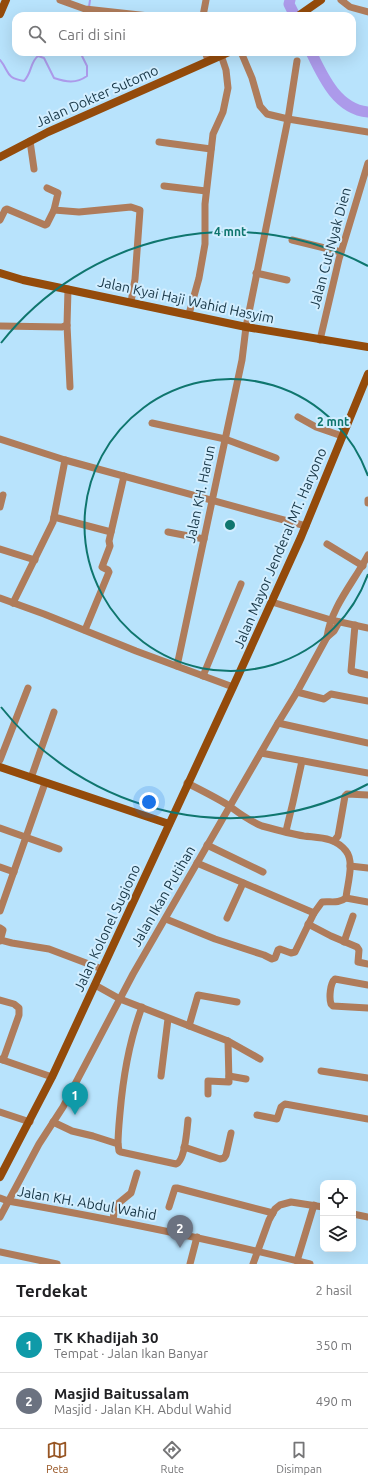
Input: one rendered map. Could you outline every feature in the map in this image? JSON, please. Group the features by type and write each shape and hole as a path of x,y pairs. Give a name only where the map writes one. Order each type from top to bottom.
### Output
{"main road":[{"path":"0,14 6,0"},
{"path":"304,12 321,0"},
{"name":"Jalan Dokter Sutomo","path":"0,157 30,141 219,56"},
{"name":"Jalan Kyai Haji Wahid Hasyim","path":"0,273 23,280 246,327 368,347"},
{"name":"Jalan Mayor Jenderal MT. Haryono","path":"233,687 306,526 368,374"},
{"name":"Jalan Kolonel Sugiono","path":"1,1172 30,1122 52,1077 233,687"},
{"path":"0,767 169,824"}],"street":[{"path":"60,0 89,9 115,12"},
{"path":"204,12 206,0"},
{"path":"341,0 350,7 368,12"},
{"path":"206,56 208,60"},
{"path":"190,314 202,262 206,232 206,191 213,134 223,112 228,88 225,56"},
{"path":"243,56 252,78 260,106 267,114 288,119 368,132"},
{"name":"Jalan KH. Harun","path":"177,666 242,360 246,327 288,119 297,61"},
{"path":"30,141 34,169"},
{"path":"158,142 211,149"},
{"name":"Jalan Cut Nyak Dien","path":"320,340 341,252 368,163"},
{"path":"164,186 206,191"},
{"path":"0,220 7,209 45,225 47,224 54,210 58,192 47,188"},
{"path":"54,210 79,212 131,207 140,210 135,279 131,302"},
{"path":"292,240 341,252"},
{"path":"256,273 287,280"},
{"path":"68,289 67,325 70,387"},
{"path":"0,326 55,327 67,325"},
{"path":"298,417 342,436"},
{"path":"152,423 225,439 276,458"},
{"path":"0,439 65,460 306,526"},
{"path":"13,602 35,560 54,517 65,460"},
{"path":"85,630 109,572 102,567 110,546 109,543 111,532 124,476"},
{"path":"0,507 3,495"},
{"path":"54,517 111,532"},
{"path":"168,532 204,539"},
{"path":"327,544 363,566"},
{"path":"0,549 35,560"},
{"name":"Jalan Ikan Putihan","path":"0,1217 42,1138 63,1107 133,974 166,919 229,806 297,692 327,637 328,629 335,621 343,596 363,566 368,555"},
{"path":"203,676 241,584"},
{"path":"0,598 85,630 136,652 233,687"},
{"path":"272,602 335,621 368,628"},
{"path":"355,625 351,670 368,675"},
{"path":"0,760 28,688"},
{"path":"297,692 324,699 331,694 368,701"},
{"path":"31,778 54,712"},
{"path":"278,722 368,743"},
{"path":"261,753 368,773"},
{"path":"286,831 302,761"},
{"path":"0,911 45,783"},
{"path":"166,919 215,939 272,959 275,958 280,949 291,954 295,952 308,924 322,902 341,902 346,898 350,866 349,857 346,850 334,842 322,837 304,836 262,826 245,818 213,796 188,784"},
{"path":"334,842 338,836 345,796 347,794 368,795"},
{"path":"0,828 59,849"},
{"path":"207,845 263,872"},
{"path":"197,863 314,913"},
{"path":"350,866 368,866"},
{"path":"0,867 14,872"},
{"path":"227,918 243,883"},
{"path":"346,898 368,902"},
{"path":"344,942 353,916"},
{"path":"308,924 357,947 359,950 358,962 368,964"},
{"path":"0,928 3,930 3,933 0,940 49,949 102,969"},
{"path":"368,985 335,979 332,982 330,1001 330,1004 333,1006 368,1008"},
{"path":"95,985 120,999 168,1019 228,1041 260,1059"},
{"path":"189,1026 196,997 198,996 237,1002"},
{"path":"0,1000 14,1004 19,1008 19,1015 1,1059 52,1077"},
{"path":"142,1007 125,1069 118,1144 119,1150 121,1152 176,1164 179,1163 184,1147 188,1120"},
{"path":"161,1076 168,1019"},
{"path":"208,1094 208,1081 229,1082 228,1041"},
{"path":"321,1071 368,1076"},
{"path":"229,1076 246,1079"},
{"path":"257,1114 277,1119 281,1107 285,1104 368,1119"},
{"path":"0,1112 30,1122"},
{"path":"53,1122 72,1131 118,1144"},
{"path":"184,1147 220,1159 224,1158 231,1133"},
{"path":"113,1220 116,1206 130,1193 137,1173"},
{"path":"169,1207 173,1190 178,1188 273,1213"},
{"name":"Jalan KH. Abdul Wahid","path":"0,1198 8,1201 197,1237 257,1250 310,1264"},
{"path":"253,1264 268,1220 280,1205 291,1202 320,1207"},
{"path":"297,1261 314,1206"},
{"path":"356,1215 368,1217"},
{"path":"190,1264 197,1237"},
{"path":"0,1252 57,1264"}],"waterway":[{"path":"89,7 90,0"},
{"path":"290,0 289,4 293,12"},
{"path":"0,60 11,76 18,80 24,81 27,78 35,58 38,56"},
{"path":"38,56 44,58 54,78 67,81 75,81 83,79 87,76 87,66 82,56"},
{"path":"313,56 332,90 348,105 357,110 368,112"}],"place":[{"name":"TK Khadijah 30","path":"75,1115"},
{"name":"Masjid Baitussalam","path":"180,1248"}]}
